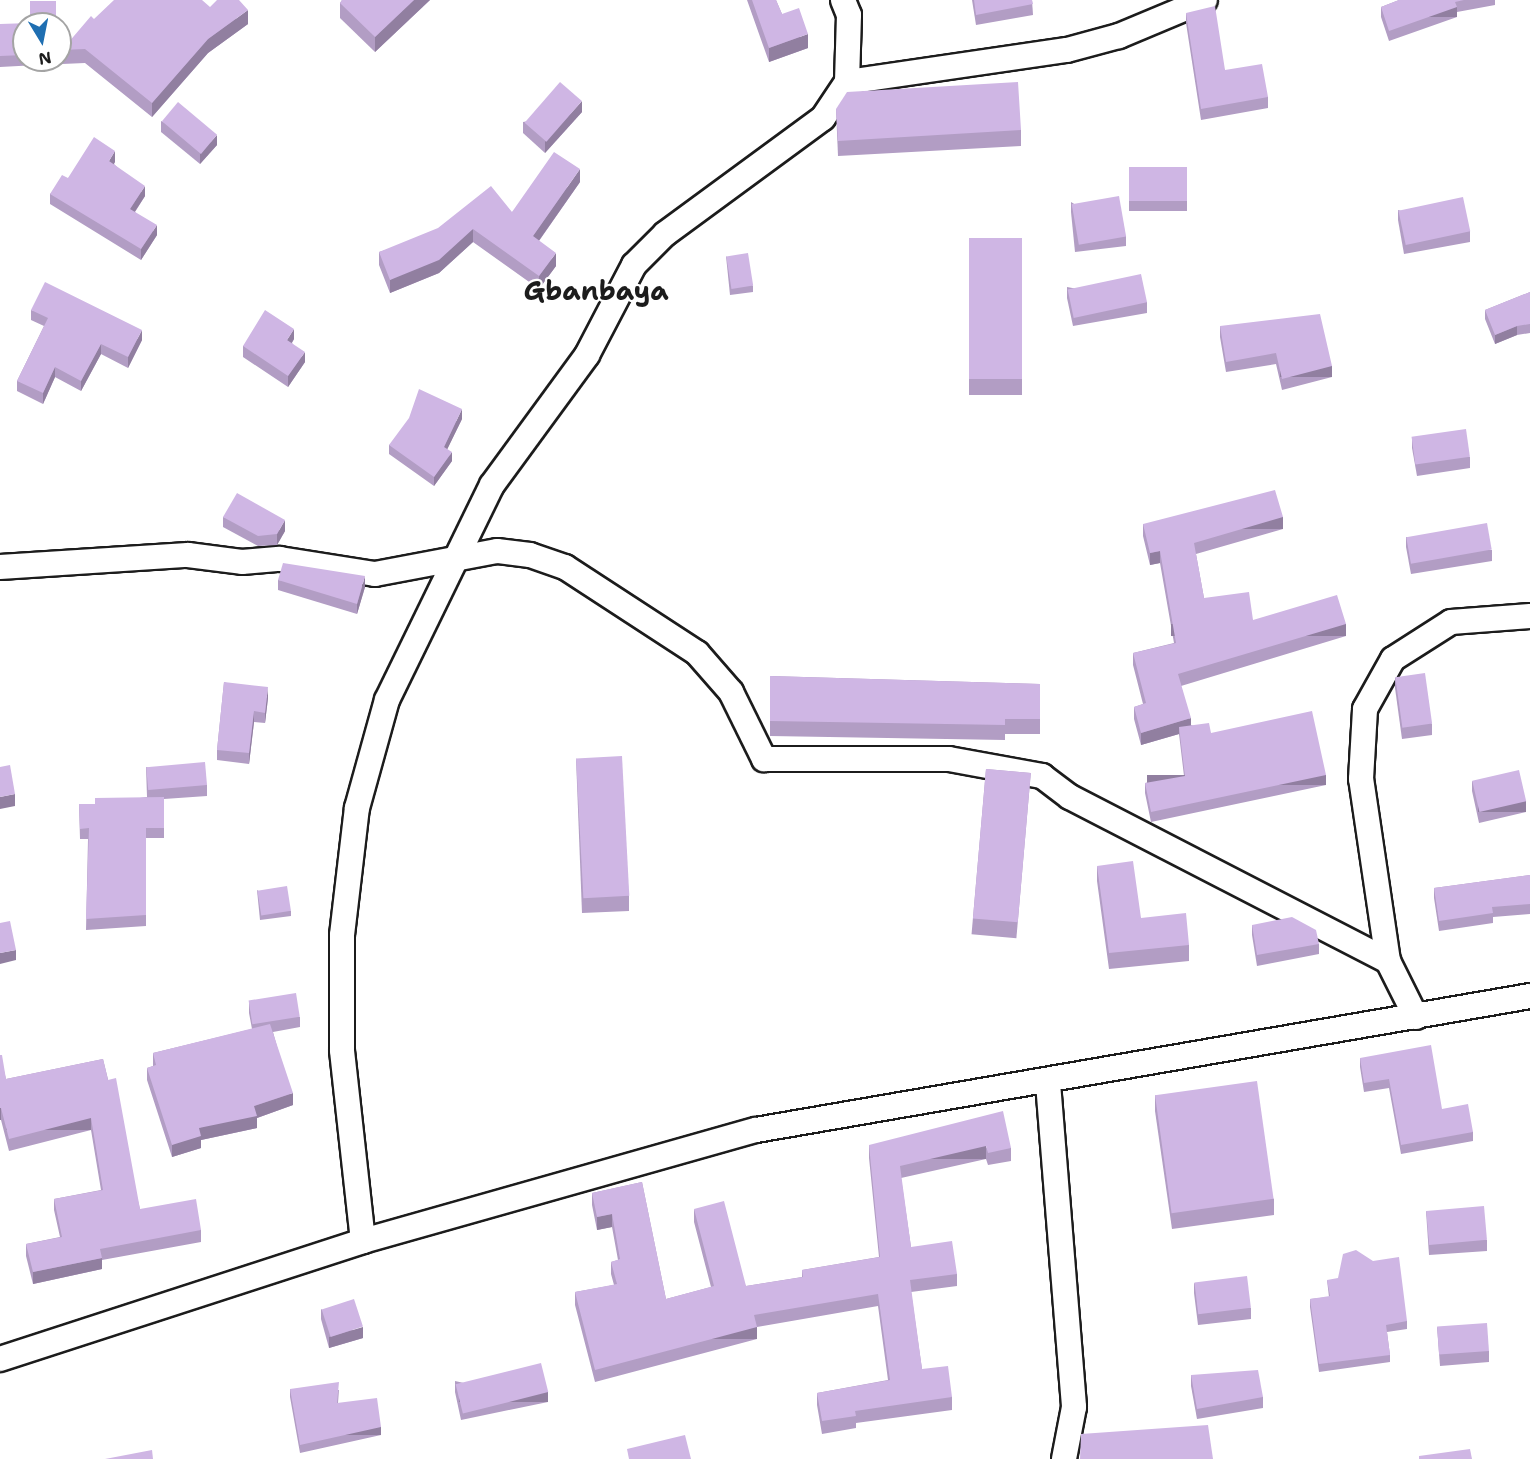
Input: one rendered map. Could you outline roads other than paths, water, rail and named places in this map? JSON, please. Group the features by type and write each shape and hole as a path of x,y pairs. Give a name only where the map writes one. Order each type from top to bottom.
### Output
{"street":[{"path":"363,1241 342,1050 348,865 370,747 383,710 455,556 492,485 587,355 634,265 665,234 823,118 848,82 849,15 843,0"},
{"path":"848,82 1067,50 1119,36 1205,0"},
{"path":"0,567 188,555 242,562 280,559 375,574 430,566 455,556 514,553 566,567 697,653 731,692 764,759 949,759 1042,776 1070,797 1388,961"},
{"path":"1416,1017 1388,961 1361,779 1365,709 1393,659 1451,622 1530,616"},
{"path":"0,1359 363,1241 756,1130 1048,1083 1530,996"},
{"path":"1048,1083 1074,1407 1065,1459"}],"district":[{"name":"Gbanbaya","path":"596,291"}]}
